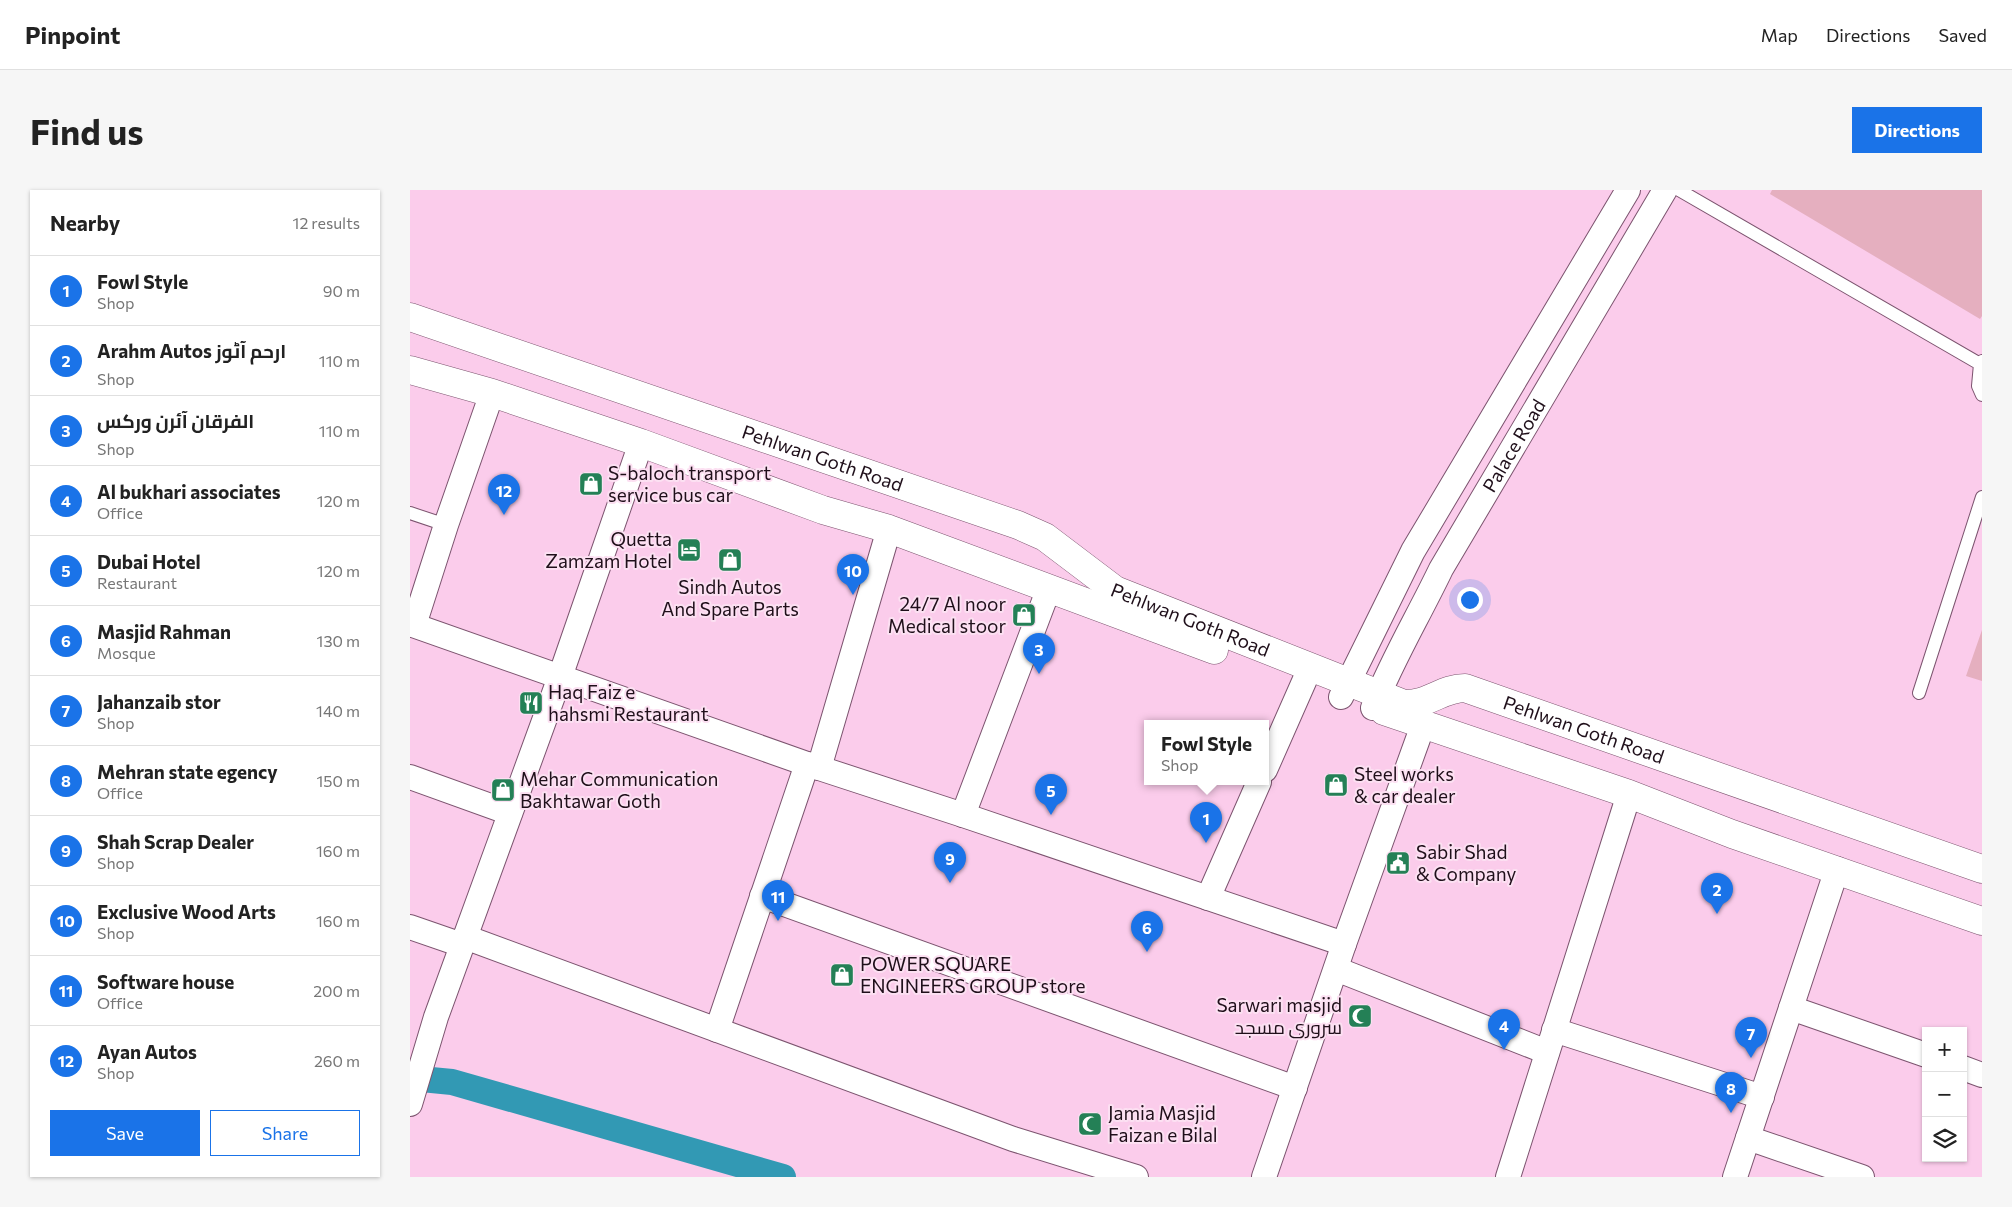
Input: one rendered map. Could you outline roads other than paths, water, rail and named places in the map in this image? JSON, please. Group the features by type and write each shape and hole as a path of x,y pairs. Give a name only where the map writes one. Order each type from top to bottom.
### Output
{"main road":[{"name":"Pehlwan Goth Road","path":"410,317 1018,525 1045,537 1115,590 1306,676"},
{"name":"Pehlwan Goth Road","path":"410,370 492,393 641,443 823,510 889,529 1049,588 1376,701 1423,725 1630,794 1732,834 1838,869 1982,921"},
{"name":"Pehlwan Goth Road","path":"1376,701 1416,705 1449,690 1465,688 1982,869"}],"street":[{"name":"Palace Road","path":"1344,690 1413,551 1628,190"},
{"name":"Palace Road","path":"1376,701 1441,569 1665,190"},
{"path":"492,393 412,625 813,766 963,814 1344,944"},
{"path":"413,1092 464,941 560,677 641,443"},
{"path":"717,1030 762,896 813,766 889,529"},
{"path":"963,814 1049,588"},
{"path":"1269,761 1306,676"},
{"path":"1264,1177 1344,944 1423,725"},
{"path":"410,777 510,812"},
{"path":"1208,898 1258,785"},
{"path":"1508,1177 1630,794"},
{"path":"1735,1177 1838,869"},
{"path":"762,896 1295,1088"},
{"path":"410,927 464,941 717,1030 1013,1139 1136,1177"},
{"path":"1336,969 1550,1041 1762,1097"},
{"path":"1791,1008 1922,1054"},
{"path":"1967,1069 1982,1074"},
{"path":"1748,1138 1862,1177"}],"lane":[{"path":"1679,190 1981,363 1978,386 1982,395"},
{"path":"1919,693 1982,497"},
{"path":"410,513 446,525"}],"waterway":[{"path":"410,1078 452,1082 783,1177"}],"place":[{"name":"S-baloch transport service bus car","path":"591,484"},
{"name":"Ayan Autos","path":"504,515"},
{"name":"Quetta Zamzam Hotel","path":"689,550"},
{"name":"Sindh Autos And Spare Parts","path":"730,560"},
{"name":"Exclusive Wood Arts","path":"853,595"},
{"name":"24/7 Al noor Medical stoor","path":"1024,615"},
{"name":"الفرقان آئرن ورکس","path":"1039,674"},
{"name":"Haq Faiz e hahsmi Restaurant","path":"531,703"},
{"name":"Steel works & car dealer","path":"1336,785"},
{"name":"Mehar Communication Bakhtawar Goth","path":"503,790"},
{"name":"Dubai Hotel","path":"1051,815"},
{"name":"Fowl Style","path":"1206,843"},
{"name":"Sabir Shad & Company","path":"1398,863"},
{"name":"Shah Scrap Dealer","path":"950,883"},
{"name":"Arahm Autos ارحم آٹوز","path":"1717,914"},
{"name":"Software house","path":"778,921"},
{"name":"Masjid Rahman","path":"1147,952"},
{"name":"POWER SQUARE ENGINEERS GROUP store","path":"842,975"},
{"name":"Sarwari masjid سروری مسجد","path":"1360,1016"},
{"name":"Al bukhari associates","path":"1504,1050"},
{"name":"Jahanzaib stor","path":"1751,1058"},
{"name":"Mehran state egency","path":"1731,1113"},
{"name":"Jamia Masjid Faizan e Bilal","path":"1090,1124"}]}
